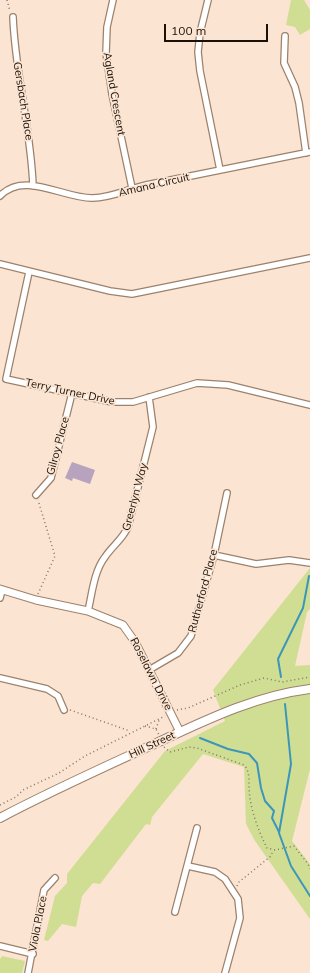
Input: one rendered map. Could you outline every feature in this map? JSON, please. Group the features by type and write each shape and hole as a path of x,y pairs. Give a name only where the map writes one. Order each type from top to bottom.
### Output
{"main road":[{"name":"Hill Street","path":"0,818 48,792 232,709 284,692 310,689"}],"street":[{"name":"Agland Crescent","path":"113,0 107,27 106,53 112,94 132,188"},
{"path":"208,0 200,33 199,58 200,71 220,170"},
{"name":"Gersbach Place","path":"13,17 14,38 32,155 33,186"},
{"path":"285,36 284,63 298,97 308,152"},
{"name":"Amana Circuit","path":"0,196 5,191 18,186 33,186 90,198 101,198 132,188 308,152"},
{"path":"0,264 110,291 132,294 310,258"},
{"name":"Terry Turner Drive","path":"29,272 6,379 121,403 133,402 197,383 228,385 310,405"},
{"name":"Gilroy Place","path":"36,495 51,478 72,393"},
{"name":"Greerlyn Way","path":"88,611 97,576 104,557 123,538 128,527 153,427 149,397"},
{"name":"Rutherford Place","path":"149,670 178,653 191,636 214,555 227,493"},
{"path":"214,555 256,564 289,560 310,563"},
{"path":"0,598 1,589"},
{"name":"Roselawn Drive","path":"1,589 36,600 88,611 122,626 135,642 180,732"},
{"path":"0,678 47,689 58,696 64,710"},
{"path":"175,912 197,828"},
{"path":"188,866 215,872 225,879 235,892 240,918 225,973"},
{"name":"Viola Place","path":"28,973 33,954 44,890 55,878"},
{"path":"0,946 33,954"}],"path":[{"path":"7,0 13,17"},
{"path":"36,495 55,556 36,600"},
{"path":"0,805 16,797 23,790 59,773 85,756 128,733 171,713 188,708 240,685 264,678 282,682 310,677"},
{"path":"64,710 73,710 127,730 128,733"},
{"path":"159,719 156,729 165,750 170,752 189,747 197,748 246,766 248,771 250,801 267,848 274,850 294,846 309,864 310,869"},
{"path":"145,726 156,729"},
{"path":"235,892 239,882 271,856 274,850"}],"green space":[{"path":"291,0 304,0 310,10 310,29 300,35 295,27 286,25"},
{"path":"310,568 310,609 307,612 295,666 310,665 310,769 292,841 310,864 310,919 255,841 246,824 244,767 203,754 152,817 150,825 146,824 100,884 93,883 82,896 76,927 62,924 48,941 44,940 55,896 67,883 67,874 165,751 225,721 213,690"},
{"path":"2,956 25,961 22,973 0,973 0,959"}],"building":[{"path":"72,462 95,470 90,484 73,478 72,481 65,478"}],"waterway":[{"path":"281,677 278,659 303,608 309,576"},
{"path":"285,704 291,764 279,833 291,866 310,896"},
{"path":"200,738 228,749 249,754 257,763 261,788 265,801 274,811 272,818 279,832"}]}
